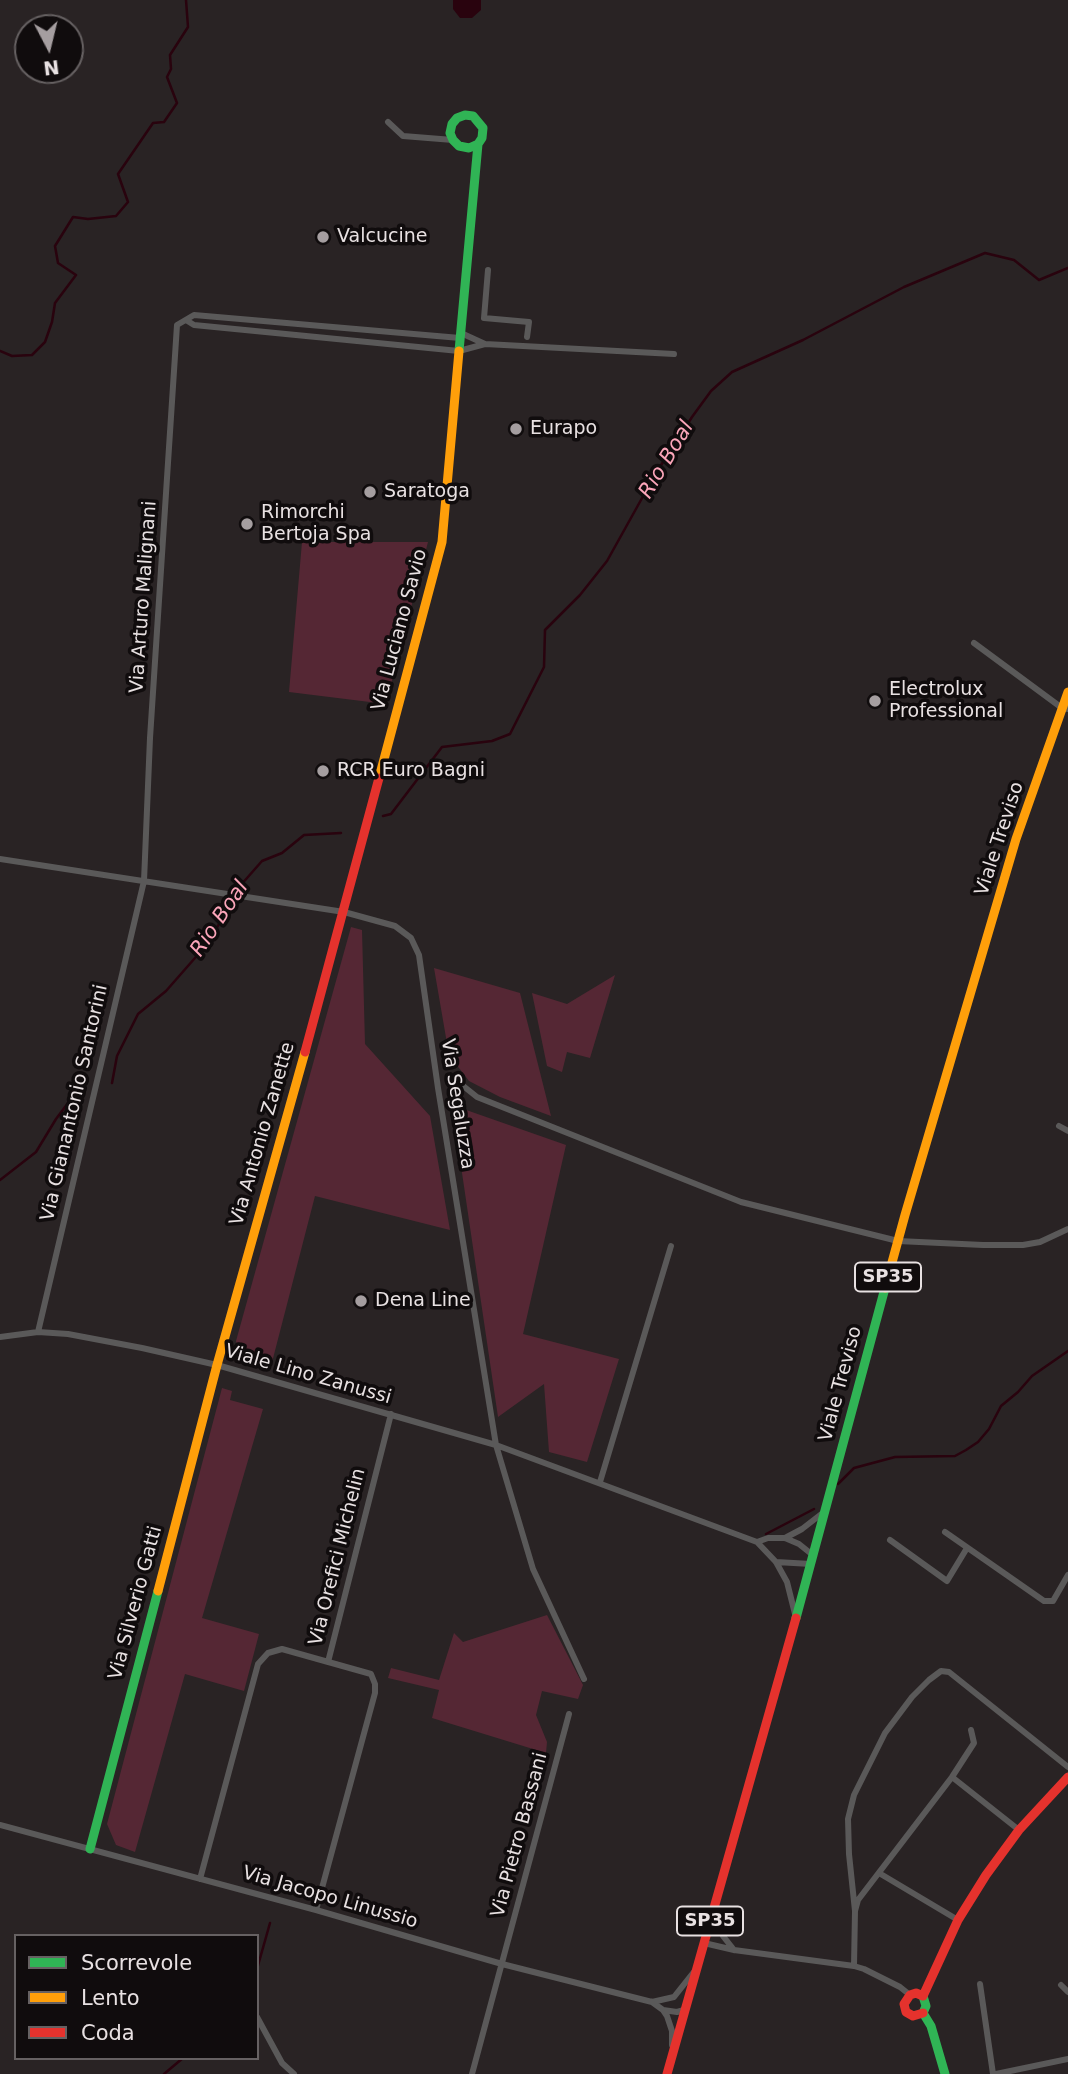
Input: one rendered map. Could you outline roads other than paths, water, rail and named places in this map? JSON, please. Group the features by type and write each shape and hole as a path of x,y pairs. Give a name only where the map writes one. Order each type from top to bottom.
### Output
{"street":[{"name":"Via Luciano Savio","path":"344,912 442,542 476,162 473,146 482,138 483,128 473,116 457,118 450,133 453,140"},
{"path":"388,122 403,136 453,140 459,146 473,146"},
{"path":"488,270 484,318 529,322 527,337"},
{"path":"485,344 459,351 194,325 186,320 194,315 461,336 485,344 674,354"},
{"name":"Via Arturo Malignani","path":"144,881 150,738 177,326 186,320"},
{"path":"974,643 1065,708"},
{"name":"Viale Treviso","path":"667,2074 826,1511 898,1241 1016,839 1065,708 1068,692"},
{"name":"Via Segaluzza","path":"0,859 344,912 395,926 411,938 419,955 496,1445 533,1569 584,1679"},
{"name":"Via Gianantonio Santorini","path":"38,1332 144,881"},
{"name":"Via Antonio Zanette","path":"217,1366 344,912"},
{"path":"457,1081 477,1097 741,1202 898,1241 1023,1245 1040,1242 1068,1229"},
{"path":"1059,1126 1068,1131"},
{"path":"600,1482 671,1246"},
{"name":"Viale Lino Zanussi","path":"0,1337 38,1332 68,1334 142,1348 217,1366 496,1445 757,1542 776,1562 787,1582 796,1618"},
{"name":"Via Silverio Gatti","path":"90,1849 217,1366"},
{"name":"Via Orefici Michelin","path":"200,1879 257,1664 268,1654 282,1649 328,1662 391,1414"},
{"name":"Viale Lino Zanussi","path":"757,1542 768,1538 785,1538 826,1511"},
{"path":"945,1532 1044,1601 1053,1601 1068,1575"},
{"path":"785,1538 799,1544 812,1560"},
{"path":"890,1540 947,1581 967,1548"},
{"path":"776,1562 812,1560"},
{"path":"316,1910 375,1684 371,1674 328,1662"},
{"path":"854,1966 855,1911 848,1819 854,1795 885,1733 912,1697 929,1680 941,1671 949,1672 1068,1767"},
{"name":"Via Pietro Bassani","path":"472,2074 569,1714"},
{"path":"855,1911 858,1900 952,1777 974,1743 971,1730"},
{"path":"952,1777 1018,1830"},
{"path":"923,2013 926,2006 923,1996 958,1920 1018,1830 1068,1777"},
{"name":"Via Jacopo Linussio","path":"0,1825 316,1910 502,1964 652,2002"},
{"path":"879,1873 958,1920"},
{"path":"713,1909 723,1936 734,1950"},
{"path":"704,1943 734,1950 854,1966 901,1987 910,1995"},
{"path":"669,2000 678,1994 697,1968"},
{"path":"980,1984 995,2074 1068,2059"},
{"path":"1061,1985 1068,1992"},
{"path":"923,1996 916,1993 910,1995 904,2004 906,2012 913,2016 923,2013"},
{"path":"652,2002 676,2001 684,2010 663,2010"},
{"path":"652,2002 663,2010 670,2023 672,2055"},
{"path":"923,2013 931,2026 945,2074"},
{"path":"259,2021 282,2063 294,2074"}],"waterway":[{"path":"0,351 12,356 32,355 45,342 55,303 76,275 58,263 55,246 73,217 88,219 116,216 128,202 118,174 153,123 164,122 177,103 167,77 171,69 170,55 188,27 186,0"},
{"name":"Rio Boal","path":"383,816 391,814 442,747 492,741 510,734 544,667 545,630 580,595 607,561 656,473 692,417 711,391 732,372 803,340 904,287 985,253 1014,260 1039,280 1068,268"},
{"name":"Rio Boal","path":"112,1083 117,1056 138,1014 166,991 209,942 240,886 262,861 282,853 304,835 341,833"},
{"name":"Rio Boal","path":"0,1180 36,1152 83,1083"},
{"path":"838,1484 854,1468 895,1457 955,1456 966,1450 978,1442 989,1429 1001,1406 1032,1376 1068,1351"},
{"path":"766,1534 814,1509"},
{"path":"259,1962 270,1923"},
{"path":"164,2074 181,2060"}],"place":[{"name":"Valcucine","path":"323,237"},
{"name":"Eurapo","path":"516,429"},
{"name":"Saratoga","path":"370,492"},
{"name":"Rimorchi Bertoja Spa","path":"247,524"},
{"name":"Electrolux Professional","path":"875,701"},
{"name":"RCR Euro Bagni","path":"323,771"},
{"name":"Dena Line","path":"361,1301"}]}
